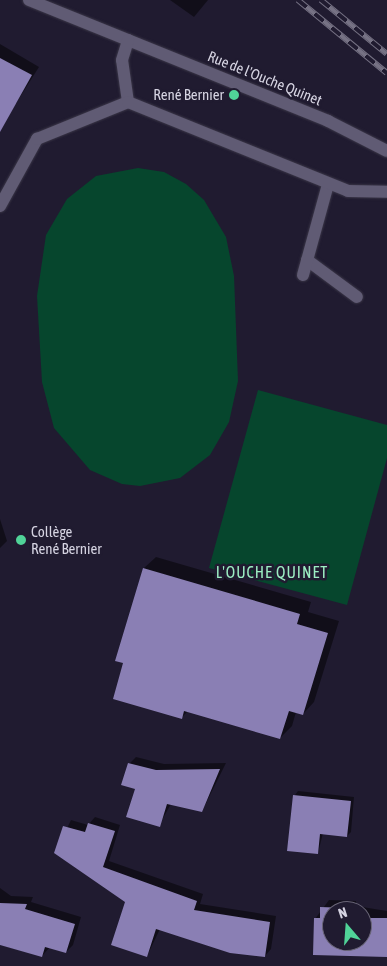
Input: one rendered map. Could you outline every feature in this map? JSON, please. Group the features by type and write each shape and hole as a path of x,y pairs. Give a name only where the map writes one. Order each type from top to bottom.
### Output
{"street":[{"name":"Rue de l'Ouche Quinet","path":"29,0 328,121 387,151"},
{"path":"128,40 122,60 128,102"},
{"path":"0,206 38,139 128,102 328,184 358,193 387,192"},
{"path":"303,275 328,184"},
{"path":"307,260 357,297"}],"green space":[{"path":"138,168 164,172 186,184 204,200 226,237 234,276 238,381 229,422 210,455 180,478 140,486 122,484 90,470 54,428 42,382 37,296 46,235 67,199 96,176"},
{"path":"258,390 387,425 387,458 347,605 209,568"}],"building":[{"path":"0,58 32,75 0,132"},
{"path":"143,568 300,614 297,624 328,633 303,715 289,711 280,739 184,711 182,719 113,699 123,663 115,661"},
{"path":"128,763 156,770 220,769 202,812 167,804 160,827 126,817 135,789 121,785"},
{"path":"293,795 351,801 347,837 320,834 318,854 287,851"},
{"path":"88,823 115,831 103,867 197,901 194,910 270,922 265,957 230,953 156,929 147,957 111,945 125,902 54,853 63,826 85,832"},
{"path":"0,903 27,904 25,909 75,924 66,953 45,947 42,957 0,945"},
{"path":"320,907 322,907 322,951 372,951 372,918 387,918 387,957 313,955 314,918 320,918"}],"railway":[{"path":"298,0 387,73"},
{"path":"321,0 387,54"}],"place":[{"name":"René Bernier","path":"234,95"},
{"name":"Collège René Bernier","path":"21,540"}],"district":[{"name":"L'OUCHE QUINET","path":"272,572"}]}
